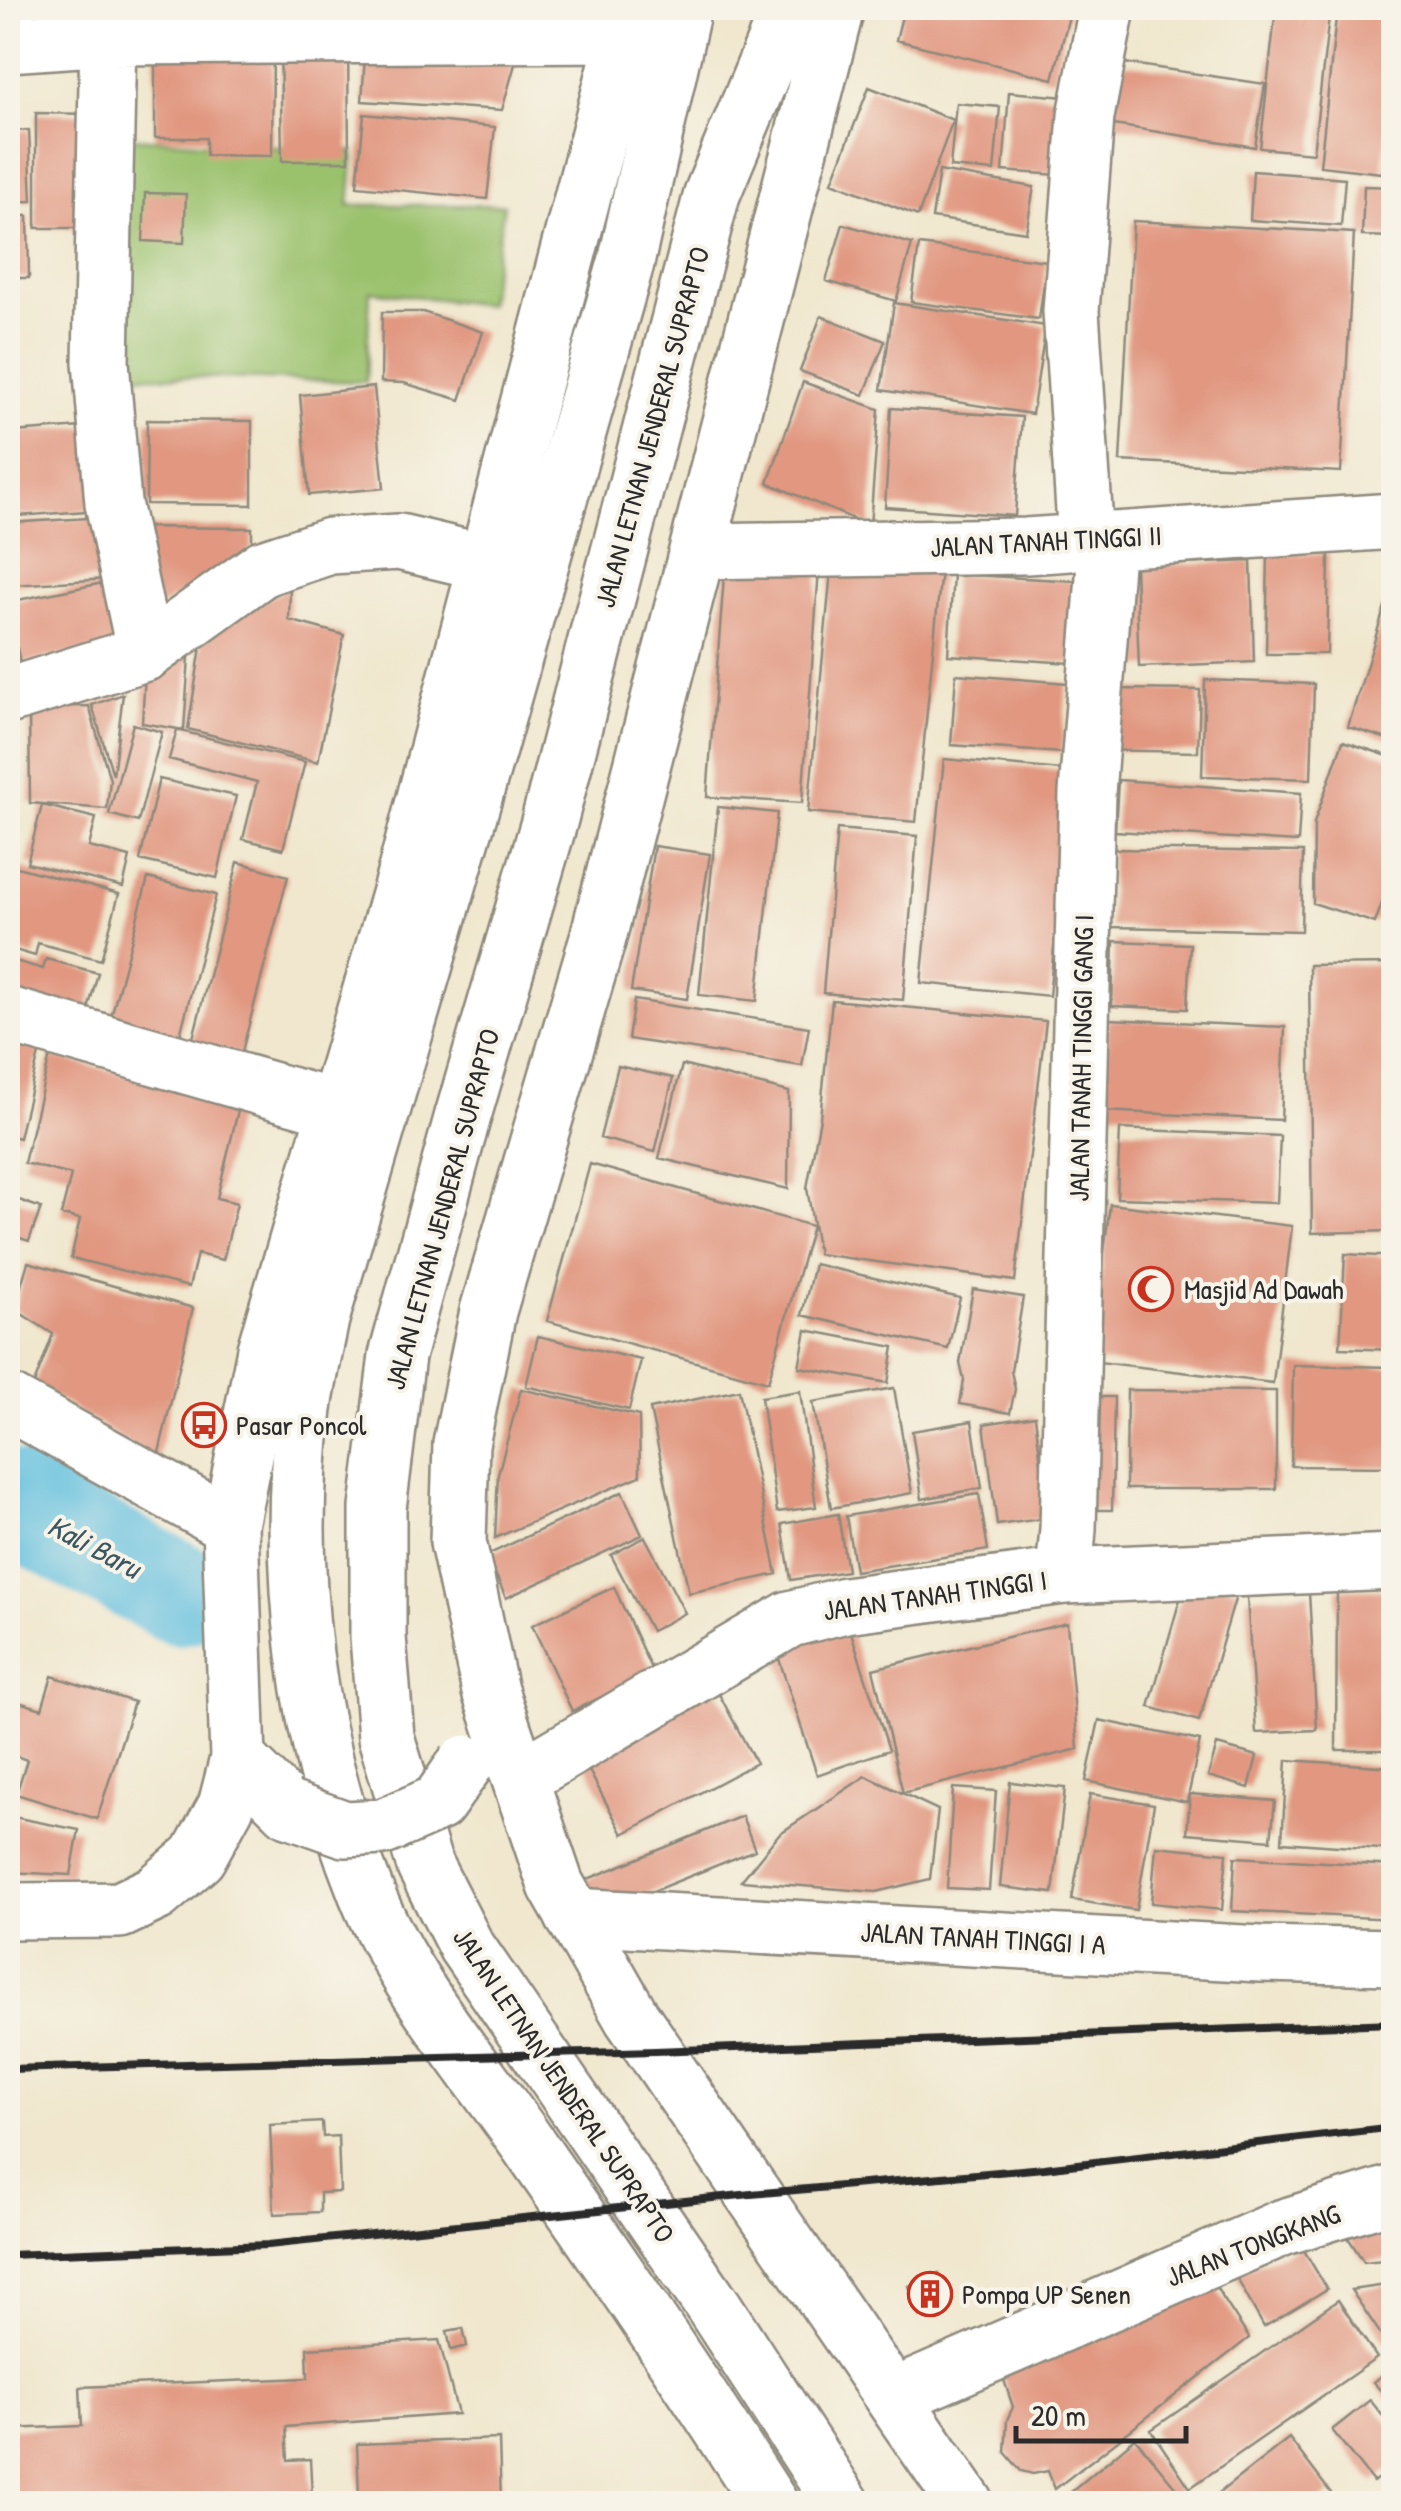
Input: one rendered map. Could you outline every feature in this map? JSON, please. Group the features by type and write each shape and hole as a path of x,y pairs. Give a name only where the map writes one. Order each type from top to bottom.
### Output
{"street":[{"path":"683,8 626,263 490,746 321,1319 304,1408 297,1521 307,1676 320,1752 366,1892 403,1966 655,2326 770,2504"},
{"name":"JALAN LETNAN JENDERAL SUPRAPTO","path":"789,8 712,194 548,826 397,1356 378,1508 378,1636 386,1736 425,1866 466,1946 714,2307 842,2504"},
{"path":"836,8 598,938 488,1312 461,1444 458,1542 490,1691 556,1885 655,2051 966,2504"},
{"name":"JALAN TANAH TINGGI GANG I","path":"1064,1576 1096,540 1070,311 1086,116 1106,8"},
{"path":"8,44 375,21 627,21 404,878 265,1350 230,1525 238,1759 226,1806 198,1857 156,1893 120,1910 8,1911"},
{"path":"108,37 101,362 112,503 145,653"},
{"name":"JALAN TANAH TINGGI II","path":"698,551 1026,546 1394,521"},
{"path":"8,696 145,653 263,568 330,546 399,542 487,563"},
{"path":"8,1015 334,1108"},
{"path":"8,1402 230,1525"},
{"name":"JALAN TANAH TINGGI I","path":"520,1778 790,1618 845,1605 1064,1576 1394,1562"},
{"path":"238,1759 289,1809 344,1829 383,1827 438,1803 466,1763 490,1691"},
{"name":"JALAN TANAH TINGGI I A","path":"573,1916 1261,1954 1394,1957"},
{"name":"JALAN TONGKANG","path":"895,2396 1284,2227 1394,2194"}],"green space":[{"path":"116,137 354,152 349,205 504,205 488,305 370,291 366,382 118,375"}],"building":[{"path":"904,8 1071,8 1053,79 896,40"},
{"path":"1276,8 1330,8 1313,153 1260,148"},
{"path":"1337,8 1394,8 1394,68 1382,173 1320,166"},
{"path":"348,37 349,161 282,161 280,39"},
{"path":"366,40 519,50 502,110 362,101"},
{"path":"155,51 273,51 272,156 206,155 206,138 155,138"},
{"path":"1098,59 1265,84 1255,147 1088,121"},
{"path":"869,87 953,120 918,216 832,182"},
{"path":"1009,92 1065,97 1058,175 1003,171"},
{"path":"956,103 1000,107 994,171 950,167"},
{"path":"36,113 89,114 88,228 36,228"},
{"path":"364,114 495,127 487,199 357,186"},
{"path":"29,130 32,201 8,202 8,131"},
{"path":"939,171 1034,187 1026,232 932,218"},
{"path":"1253,171 1345,178 1341,226 1250,220"},
{"path":"1364,186 1394,187 1394,237 1362,236"},
{"path":"145,193 186,194 184,243 143,241"},
{"path":"8,216 28,216 29,278 8,278"},
{"path":"1133,221 1354,233 1341,472 1120,461"},
{"path":"843,224 912,244 896,301 826,281"},
{"path":"919,245 1047,261 1039,319 911,302"},
{"path":"894,303 1046,326 1032,414 881,390"},
{"path":"382,312 423,312 483,332 460,400 404,383 381,382"},
{"path":"821,316 885,341 864,395 800,371"},
{"path":"803,382 879,409 870,526 768,483"},
{"path":"374,387 384,488 309,495 300,395"},
{"path":"891,408 1022,417 1015,516 885,507"},
{"path":"147,420 252,421 252,505 146,504"},
{"path":"96,426 101,510 18,516 13,432"},
{"path":"11,432 13,517 8,517"},
{"path":"105,517 108,579 12,585 8,523"},
{"path":"135,527 252,528 252,549 153,612"},
{"path":"1268,553 1329,554 1327,654 1266,654"},
{"path":"832,560 941,570 916,822 808,812"},
{"path":"1251,561 1254,662 1139,667 1135,566"},
{"path":"725,563 819,569 802,803 707,797"},
{"path":"953,574 1077,581 1071,663 948,655"},
{"path":"1394,580 1394,741 1348,727"},
{"path":"113,581 124,644 20,663 8,602"},
{"path":"290,587 289,620 344,635 318,762 188,729 203,634"},
{"path":"190,642 184,730 142,723 145,674"},
{"path":"956,674 1067,683 1062,753 951,745"},
{"path":"1205,680 1314,684 1311,779 1202,776"},
{"path":"1119,689 1200,690 1198,752 1093,750"},
{"path":"123,694 113,775 92,705"},
{"path":"89,706 110,780 107,809 30,803 29,707"},
{"path":"133,724 162,732 138,822 109,814"},
{"path":"177,730 305,762 283,849 243,839 257,782 169,759"},
{"path":"1343,741 1394,758 1394,870 1375,923 1313,903 1314,823"},
{"path":"944,759 1072,771 1049,996 921,983"},
{"path":"159,779 236,796 217,878 140,860"},
{"path":"1118,780 1301,793 1298,842 1115,831"},
{"path":"42,805 96,818 89,847 130,857 123,887 27,863"},
{"path":"718,807 777,813 757,1001 699,995"},
{"path":"837,829 917,836 903,1000 823,993"},
{"path":"654,846 710,854 687,999 631,991"},
{"path":"1111,849 1303,852 1301,931 1110,927"},
{"path":"238,862 288,876 241,1055 192,1042"},
{"path":"13,866 119,894 101,960 38,943 35,956 8,948 8,887"},
{"path":"148,878 216,895 177,1047 108,1028"},
{"path":"1114,941 1190,944 1187,1009 1112,1006"},
{"path":"8,959 43,969 46,959 98,973 83,1028 8,1007"},
{"path":"1394,964 1394,1231 1312,1233 1309,965"},
{"path":"634,1000 809,1027 802,1066 628,1039"},
{"path":"832,1000 1046,1021 1015,1281 818,1254 807,1188 820,1118"},
{"path":"1108,1019 1285,1027 1281,1120 1103,1111"},
{"path":"8,1041 40,1049 19,1138 8,1135"},
{"path":"50,1056 240,1102 217,1198 237,1203 223,1260 197,1254 189,1287 71,1258 80,1219 61,1215 71,1175 24,1163"},
{"path":"682,1065 789,1092 788,1189 659,1158"},
{"path":"618,1066 673,1078 655,1152 600,1138"},
{"path":"1120,1129 1280,1136 1277,1203 1117,1198"},
{"path":"590,1164 812,1226 768,1382 547,1321"},
{"path":"8,1196 41,1208 29,1241 8,1234"},
{"path":"1110,1204 1292,1226 1273,1383 1090,1361"},
{"path":"1345,1254 1394,1257 1394,1350 1340,1348"},
{"path":"28,1262 193,1308 157,1461 34,1384 53,1334 14,1309"},
{"path":"814,1264 960,1298 948,1349 802,1315"},
{"path":"973,1289 1023,1297 1011,1371 1015,1389 1010,1413 960,1404 964,1380 960,1363"},
{"path":"806,1330 894,1347 888,1383 799,1367"},
{"path":"538,1336 641,1360 629,1410 526,1386"},
{"path":"1293,1365 1394,1367 1394,1467 1291,1466"},
{"path":"894,1388 912,1493 831,1508 813,1402"},
{"path":"521,1389 639,1416 640,1476 495,1538 498,1474"},
{"path":"739,1390 777,1574 689,1593 650,1409"},
{"path":"1127,1390 1276,1391 1276,1489 1126,1489"},
{"path":"800,1391 816,1507 777,1512 761,1397"},
{"path":"1087,1397 1114,1397 1112,1510 1084,1510"},
{"path":"1035,1416 1048,1518 997,1525 984,1424"},
{"path":"972,1421 982,1488 922,1499 912,1431"},
{"path":"622,1492 642,1535 506,1598 487,1555"},
{"path":"979,1494 988,1550 855,1571 846,1516"},
{"path":"838,1514 847,1571 791,1580 782,1524"},
{"path":"645,1537 685,1613 651,1631 611,1555"},
{"path":"1187,1575 1238,1589 1199,1721 1149,1707"},
{"path":"614,1587 653,1673 572,1711 532,1625"},
{"path":"1337,1589 1394,1589 1394,1750 1336,1750"},
{"path":"1309,1593 1317,1730 1256,1733 1247,1597"},
{"path":"847,1620 889,1750 817,1775 774,1644"},
{"path":"1067,1623 1078,1749 903,1793 873,1669"},
{"path":"52,1676 134,1702 97,1819 16,1794 27,1760 8,1753 8,1699 42,1709"},
{"path":"712,1681 756,1763 623,1834 579,1752"},
{"path":"1099,1720 1200,1741 1187,1802 1086,1781"},
{"path":"1217,1745 1257,1756 1249,1788 1208,1776"},
{"path":"1287,1760 1394,1767 1394,1850 1282,1842"},
{"path":"866,1776 938,1810 930,1879 876,1892 741,1881 779,1834"},
{"path":"1010,1782 1065,1788 1053,1893 1000,1887"},
{"path":"953,1788 996,1791 989,1890 947,1888"},
{"path":"1090,1794 1154,1804 1136,1910 1072,1900"},
{"path":"1190,1794 1275,1801 1271,1840 1187,1833"},
{"path":"8,1816 79,1830 71,1875 8,1872"},
{"path":"742,1816 755,1850 596,1914 583,1881"},
{"path":"1156,1846 1227,1853 1222,1910 1151,1903"},
{"path":"1235,1857 1394,1866 1394,1919 1232,1911"},
{"path":"322,2122 323,2137 338,2136 340,2192 320,2193 320,2212 274,2214 270,2125"},
{"path":"1394,2205 1394,2259 1364,2262 1333,2215"},
{"path":"1302,2247 1327,2289 1264,2327 1234,2273"},
{"name":"Pompa UP Senen","path":"939,2273 952,2302 920,2316 909,2286"},
{"path":"1210,2278 1249,2338 1055,2489 1048,2471 1021,2471 1005,2452 1007,2420 1013,2407 1002,2374"},
{"path":"1394,2284 1394,2346 1390,2348 1351,2290"},
{"path":"1338,2300 1377,2358 1190,2488 1151,2430"},
{"path":"463,2328 467,2346 451,2350 447,2331"},
{"path":"439,2340 458,2414 286,2427 288,2460 310,2459 312,2497 359,2496 357,2444 499,2439 501,2504 8,2504 8,2429 82,2426 80,2387 308,2378 307,2348"},
{"path":"1394,2369 1394,2405 1373,2382"},
{"path":"1370,2400 1394,2430 1394,2466 1373,2482 1332,2430"},
{"path":"1135,2438 1186,2500 1182,2504 1160,2504 1157,2500 1153,2504 1057,2504"},
{"path":"1289,2438 1331,2493 1318,2504 1205,2504"}],"waterway":[{"name":"Kali Baru","path":"8,1501 180,1594"}],"railway":[{"path":"8,2069 655,2051 1394,2023"},
{"path":"8,2255 268,2245 751,2194 1044,2168 1394,2127"}],"place":[{"name":"Masjid Ad Dawah","path":"1151,1289"},
{"name":"Pasar Poncol","path":"204,1425"},
{"name":"Pompa UP Senen","path":"930,2294"}]}
